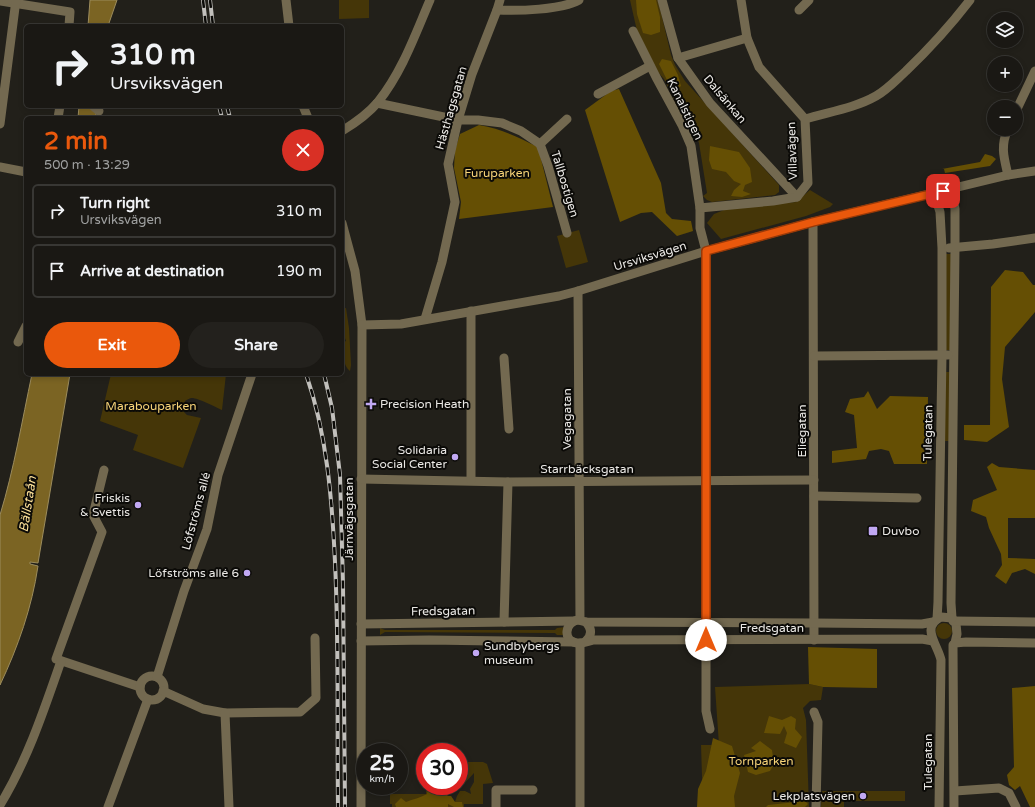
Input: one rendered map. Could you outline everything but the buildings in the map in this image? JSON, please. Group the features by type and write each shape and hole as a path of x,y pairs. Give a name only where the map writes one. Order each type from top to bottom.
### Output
{"street":[{"path":"286,0 289,24"},
{"path":"344,130 358,121 377,103 388,88 409,50 430,0"},
{"name":"Hästhagsgatan","path":"425,319 442,262 455,202 448,164 458,120 472,74 500,0"},
{"path":"497,10 517,11 543,8 579,0"},
{"name":"Dalsänkan","path":"662,0 678,58 710,103 797,197"},
{"name":"Villavägen","path":"700,208 773,201 797,197 808,183 805,119 758,67 747,38 741,0"},
{"path":"799,10 809,0"},
{"path":"805,119 858,104 876,96 919,58 950,27 970,0"},
{"path":"0,2 16,2 70,12 69,24"},
{"path":"0,124 16,2"},
{"name":"Kanalstigen","path":"633,30 650,66 682,125 691,146 700,208 700,228 706,251 706,711 710,729"},
{"path":"678,58 747,38"},
{"path":"598,94 650,66"},
{"path":"1021,100 1035,71"},
{"name":"Tallbostigen","path":"377,103 458,120 478,120 502,123 521,131 540,144 548,166 567,233"},
{"path":"540,144 567,119"},
{"path":"1005,136 1003,153 1008,175"},
{"path":"0,167 24,172"},
{"name":"Ursviksvägen","path":"362,325 401,324 472,310 559,296 706,251 813,222 1008,175 1035,171"},
{"name":"Tulegatan","path":"951,189 955,209 953,355 953,620 957,629 957,634 954,644 954,807"},
{"name":"Tulegatan","path":"934,193 940,212 942,248 942,355 938,602 935,621 931,631 940,660 939,807"},
{"name":"Eliegatan","path":"813,222 814,640"},
{"name":"Järnvägsgatan","path":"344,235 350,250 355,271 362,325 361,807"},
{"path":"942,248 993,244 1035,238"},
{"name":"Vegagatan","path":"578,291 580,621"},
{"path":"471,480 472,310"},
{"path":"18,342 24,330"},
{"path":"814,356 953,355"},
{"path":"504,358 509,429"},
{"name":"Löfströms allé","path":"157,677 184,591 207,529 218,475 251,376"},
{"path":"940,445 953,446"},
{"path":"104,470 93,515 102,532 56,659 140,686"},
{"name":"Starrbäcksgatan","path":"361,479 471,480 508,482 814,480"},
{"path":"504,622 508,482"},
{"path":"814,496 917,498"},
{"path":"935,621 941,617 953,620 1035,622"},
{"path":"580,621 590,630 590,634 580,642 568,636 567,633 568,626 580,621"},
{"name":"Fredsgatan","path":"361,624 580,621 922,624 935,621"},
{"path":"163,691 203,709 225,713 300,712 316,698 315,638"},
{"name":"Fredsgatan","path":"361,641 436,640 580,642 922,639 934,643"},
{"path":"580,642 580,807"},
{"path":"934,643 944,648 954,644 970,642 1035,643"},
{"path":"0,805 8,792 29,748 61,661"},
{"path":"146,677 157,677 163,683 163,691 159,697 155,699 148,699 142,694 140,686 146,677"},
{"path":"108,807 148,699"},
{"path":"814,712 818,722 816,807"},
{"path":"225,713 229,807"},
{"path":"954,791 999,788 1009,793 1016,807"},
{"path":"496,807 496,790 533,790"}],"green space":[{"path":"339,0 369,0 369,18 339,19"},
{"path":"630,0 658,0 671,55 675,65 685,81 779,185 779,192 775,195 712,202 703,196 707,193 699,143 693,126 687,126 664,79 656,70 637,31"},
{"path":"636,0 656,0 660,17 660,32 651,35 643,33 637,14"},
{"path":"662,59 671,61 678,75 681,86 677,89 670,86 659,64"},
{"path":"619,89 661,183 666,213 672,219 691,221 693,231 677,236 652,212 641,213 620,222 585,110 611,91"},
{"name":"Furuparken","path":"479,125 502,131 538,147 553,207 459,219 461,202 454,168 455,150 460,134"},
{"path":"710,146 739,152 750,168 752,182 745,185 743,191 751,194 742,197 731,196 734,190 741,184 734,181 726,172 712,169 709,160"},
{"path":"985,154 996,159 990,166 945,173 944,169 942,169 980,162"},
{"path":"810,190 833,204 830,207 806,216 721,239 707,223 714,214 729,208 796,202"},
{"path":"579,230 588,262 566,268 557,236"},
{"path":"946,254 952,254 950,350 945,350"},
{"path":"1005,270 1023,272 1033,285 1035,285 1035,312 1005,347 1002,379 1009,427 987,442 964,440 964,425 990,425 991,287"},
{"path":"344,308 346,308 349,328 350,371 344,362 344,342 346,341 344,336"},
{"path":"944,372 950,372 950,441 944,441"},
{"name":"Marabouparken","path":"111,376 226,376 222,410 194,398 190,398 185,401 182,410 187,415 201,418 183,468 133,450 138,435 100,421"},
{"path":"868,391 877,409 890,396 928,397 927,464 894,464 889,451 881,449 869,451 866,459 832,463 832,451 857,448 854,415 845,412 850,399 864,397"},
{"path":"992,463 999,467 1035,470 1035,518 1008,518 1008,558 1035,559 1035,574 1025,569 1012,573 1006,584 995,576 1002,565 1001,554 989,528 986,517 971,511 973,500 997,490 987,467"},
{"path":"944,623 951,628 952,631 947,638 944,639 937,634 936,631 941,624"},
{"path":"566,627 566,635 557,635 555,633 385,632 380,635 380,628 385,630 555,630 557,628"},
{"path":"808,647 877,649 877,688 823,687 809,684"},
{"name":"Tornparken","path":"809,684 823,687 821,700 810,701 803,708 806,720 809,807 703,807 701,745 719,745 715,687"},
{"path":"1035,686 1035,807 1030,807 1020,786 1015,790 1009,785 1007,775 1014,767 1012,688"},
{"path":"769,716 782,720 791,716 796,719 795,729 802,737 796,748 784,743 787,733 784,726 780,734 764,733"},
{"path":"713,738 732,746 740,773 734,796 735,807 697,807 698,789 706,771"},
{"path":"760,741 772,750 774,764 770,771 756,775 748,772 744,755 756,751 751,748"},
{"path":"468,762 483,762 487,764 493,783 483,784 483,804 464,804 464,807 392,807 392,804 390,804 390,795 408,794 448,795 451,796 455,802 458,795 468,795 468,792 471,794 470,789 474,782 474,773 468,780"},
{"name":"Lekplatsvägen","path":"822,791 905,791 905,801 844,801 844,807 821,807"},
{"path":"425,795 448,795 451,796 455,802 462,802 463,807 454,807 448,804 448,807 396,807 395,804 401,798 406,802"},
{"path":"805,801 808,804 805,807 766,807 768,805"}],"water":[{"path":"90,0 117,0 109,24 88,24"},
{"path":"79,108 96,108 96,116 78,116"},
{"name":"Bällstaån","path":"32,376 70,376 38,563 30,562 30,564 38,566 32,597 13,656 0,685 0,515 14,463"}],"railway":[{"path":"203,0 206,24"},
{"path":"210,0 213,24"},
{"path":"220,108 222,116"},
{"path":"228,108 230,116"},
{"path":"307,376 324,443 332,514 337,623 338,807"},
{"path":"324,376 332,408 340,475 343,584 345,807"}],"place":[{"name":"Precision Heath","path":"371,404"},
{"name":"Solidaria Social Center","path":"455,457"},
{"name":"Friskis & Svettis","path":"138,505"},
{"name":"Duvbo","path":"873,531"},
{"name":"Löfströms allé 6","path":"247,573"},
{"name":"Sundbybergs museum","path":"476,653"},
{"name":"Lekplatsvägen","path":"863,796"}],"route":[{"path":"706,640 706,251 813,222 943,191"}]}
